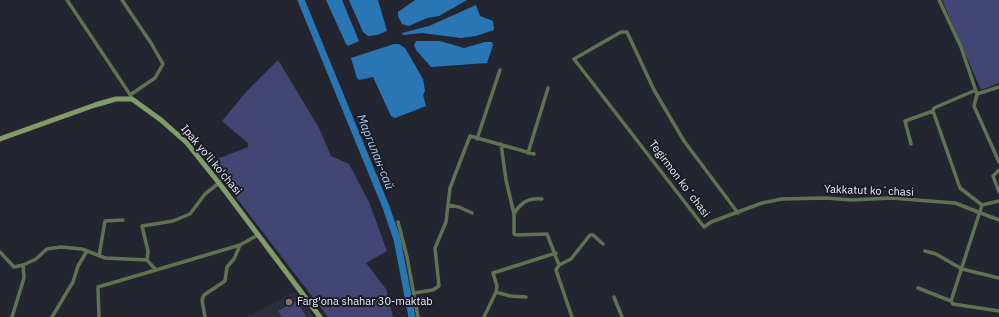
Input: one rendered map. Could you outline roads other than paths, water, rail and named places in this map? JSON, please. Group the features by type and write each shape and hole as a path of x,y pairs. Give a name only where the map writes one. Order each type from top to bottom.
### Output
{"main road":[{"path":"0,139 95,105 116,99 131,97"},
{"name":"Ipak yo'li ko'chasi","path":"131,97 161,120 187,144 219,183 320,317"}],"street":[{"path":"67,0 131,97 155,78 162,64 151,43 122,0"},
{"path":"939,0 961,47 976,92 974,106 999,162"},
{"name":"Tegirmon koʻchasi","path":"621,32 626,32 654,90 684,140 738,213 711,222 704,226 574,59 621,32"},
{"path":"478,139 500,70"},
{"path":"911,144 905,121 933,111 934,108 976,92 999,87"},
{"path":"528,153 548,88"},
{"path":"933,111 960,188 982,204 999,201"},
{"path":"414,293 433,290 439,286 435,248 446,222 450,188 470,136 534,154"},
{"path":"502,144 506,180 514,214 514,234 517,236 547,234 556,253 559,265"},
{"path":"999,170 993,176 999,192"},
{"path":"147,260 148,251 142,226 173,221 190,214 205,194 219,183"},
{"path":"514,214 524,202 534,198 542,199"},
{"name":"Yakkatut koʻchasi","path":"738,213 762,203 782,199 826,198 851,200 891,198 955,203 999,220"},
{"path":"951,301 982,204"},
{"path":"448,205 459,207 472,213"},
{"path":"99,256 105,221 123,220"},
{"path":"398,222 418,317"},
{"path":"99,317 98,287 240,245 258,235"},
{"path":"572,317 556,270 559,265 571,259 590,235 593,235 603,244"},
{"path":"205,317 202,300 204,295 225,282 227,267 234,259 240,245"},
{"path":"0,252 14,267 24,265 36,259 47,249 74,248 115,260 147,260 156,270"},
{"path":"52,317 73,282 78,266 87,251"},
{"path":"924,252 936,254 962,269 999,278"},
{"path":"484,317 496,292 497,286 493,275 495,272 556,253"},
{"path":"12,317 24,278 24,265"},
{"path":"918,288 951,301 953,304 999,311"},
{"path":"496,292 510,296 526,297"},
{"path":"614,297 622,317"}],"waterway":[{"name":"Маргилан-сай","path":"301,0 386,207 397,239 412,317"}],"place":[{"name":"Farg'ona shahar 30-maktab","path":"289,302"}]}
